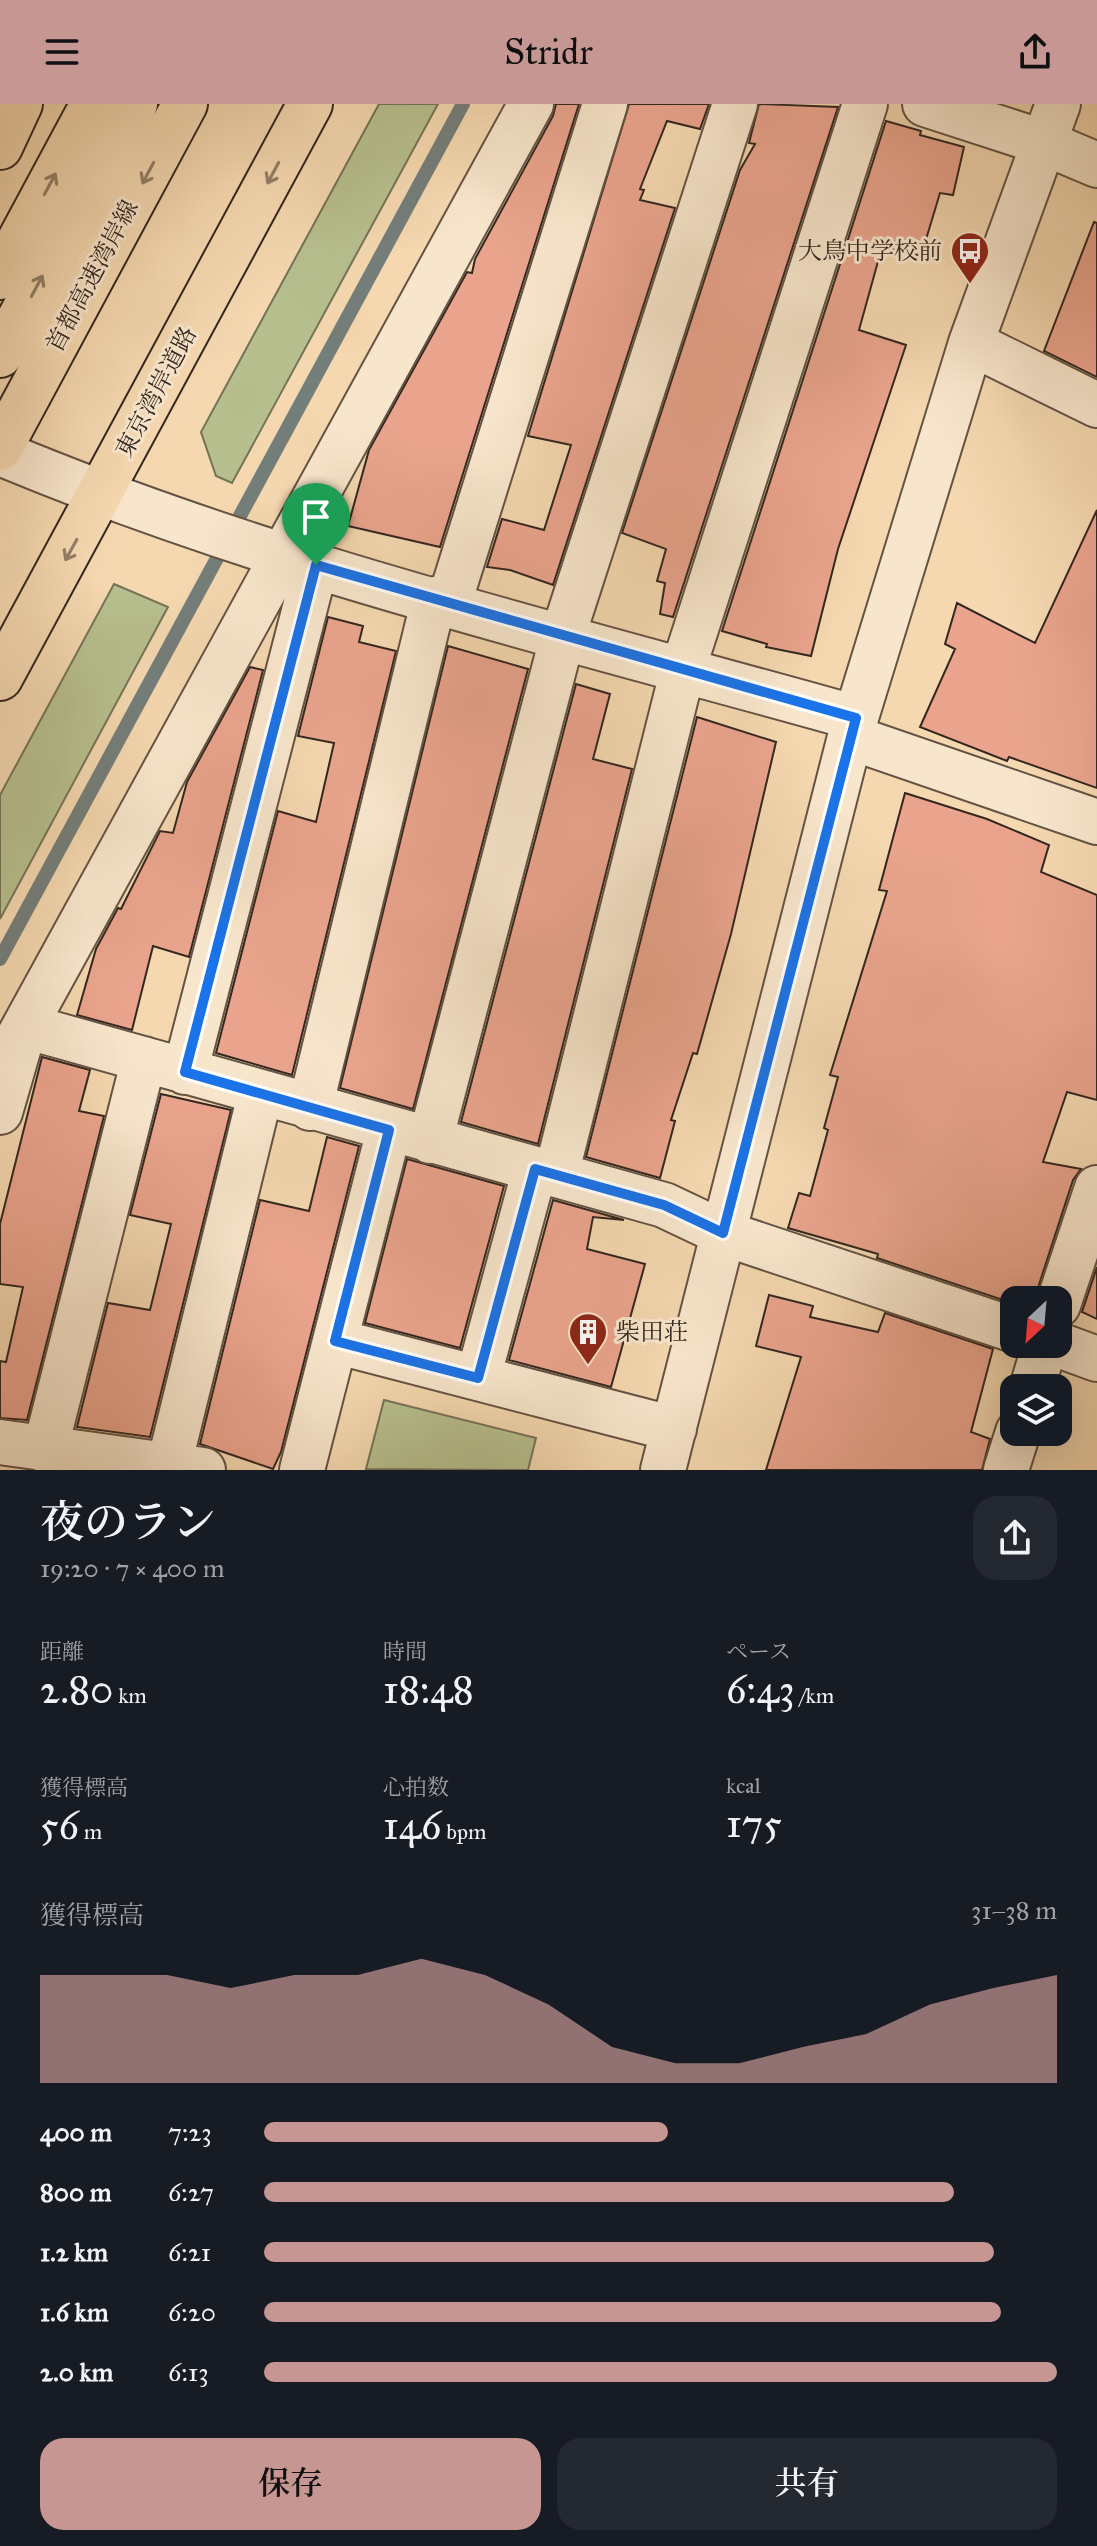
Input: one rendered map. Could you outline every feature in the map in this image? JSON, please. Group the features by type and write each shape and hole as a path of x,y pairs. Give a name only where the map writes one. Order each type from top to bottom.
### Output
{"highway":[{"path":"0,147 20,104"},
{"path":"0,277 93,104"},
{"path":"0,355 135,104"},
{"name":"首都高速湾岸線","path":"0,450 185,104"},
{"name":"東京湾岸道路","path":"0,678 310,104"}],"street":[{"path":"0,1071 299,560 531,104"},
{"path":"310,1108 442,601 605,104"},
{"path":"302,1470 335,1341 410,1136 563,635 735,104"},
{"path":"478,1378 545,1172 683,669 865,104"},
{"path":"925,104 1052,123 1097,165"},
{"path":"663,1470 853,727 971,343 1052,123"},
{"path":"971,343 1097,405"},
{"path":"0,450 101,495 299,560 683,669 853,727 1097,822"},
{"path":"185,1072 299,560"},
{"path":"25,1026 260,1095 664,1205 723,1233 1000,1325"},
{"path":"0,1112 25,1026"},
{"path":"45,1450 144,1059"},
{"path":"0,1442 186,1468 260,1095"},
{"path":"1064,1286 1097,1188"},
{"path":"335,1341 674,1429"},
{"path":"1072,1350 1097,1359"},
{"path":"1006,1470 1014,1446"}],"green space":[{"path":"379,104 438,104 232,483 216,476 201,432"},
{"path":"114,584 168,607 0,919 0,795"},
{"path":"384,1400 536,1438 528,1470 366,1469"}],"building":[{"path":"556,104 579,104 440,547 348,526 369,450 467,272 472,273 475,259 553,116"},
{"path":"629,104 709,104 700,129 667,121 640,189 644,190 640,200 675,208 553,585 510,570 487,567 502,519 544,530 571,445 528,436"},
{"path":"759,104 838,107 673,617 660,614 665,583 657,581 666,549 622,533 740,170 755,144 749,143"},
{"path":"886,121 921,131 920,135 964,147 953,195 940,193 921,256 882,247 859,330 906,345 838,549 811,656 766,647 767,644 722,631"},
{"path":"1094,222 1097,223 1097,377 1044,351"},
{"path":"1097,510 1097,788 1009,757 1007,761 920,727 955,649 945,644 957,603 1035,643"},
{"path":"328,617 363,626 359,642 396,651 292,1075 216,1053 278,811 316,822 334,743 298,736"},
{"path":"448,646 528,669 413,1109 340,1088"},
{"path":"250,667 263,670 189,957 153,946 132,1030 77,1015 96,949 118,908 121,909 160,831 173,833 187,782"},
{"path":"576,684 610,694 593,759 632,769 538,1144 461,1122"},
{"path":"697,717 776,742 731,934 697,1054 693,1053 671,1120 675,1121 660,1178 586,1157"},
{"path":"905,793 987,819 1049,845 1041,872 1097,895 1097,1100 1067,1092 1043,1162 1081,1169 1073,1180 1039,1286 1000,1286 1000,1299 877,1258 878,1254 788,1228 799,1193 810,1196 828,1130 824,1128 838,1077 830,1075 887,891 879,890"},
{"path":"42,1057 90,1070 79,1111 104,1116 27,1420 0,1418 0,1361 6,1362 23,1287 0,1284 0,1224"},
{"path":"161,1094 231,1110 150,1437 77,1427 108,1303 150,1310 171,1224 130,1215"},
{"path":"327,1137 359,1146 281,1452 273,1469 200,1444 260,1200 309,1211"},
{"path":"407,1159 504,1186 460,1348 365,1323"},
{"path":"553,1200 624,1220 593,1217 587,1249 645,1264 611,1387 509,1360"},
{"path":"1097,1267 1097,1319 1082,1312"},
{"path":"769,1295 813,1306 810,1317 878,1332 885,1313 993,1349 971,1432 990,1439 982,1470 766,1470 801,1357 756,1346"}],"waterway":[{"path":"0,959 463,104"}],"place":[{"name":"大鳥中学校前","path":"970,285"},
{"name":"柴田荘","path":"588,1366"}],"route":[{"path":"316,565 856,718 723,1233 664,1205 535,1169 478,1378 335,1341 389,1130 185,1072 316,565"}]}
